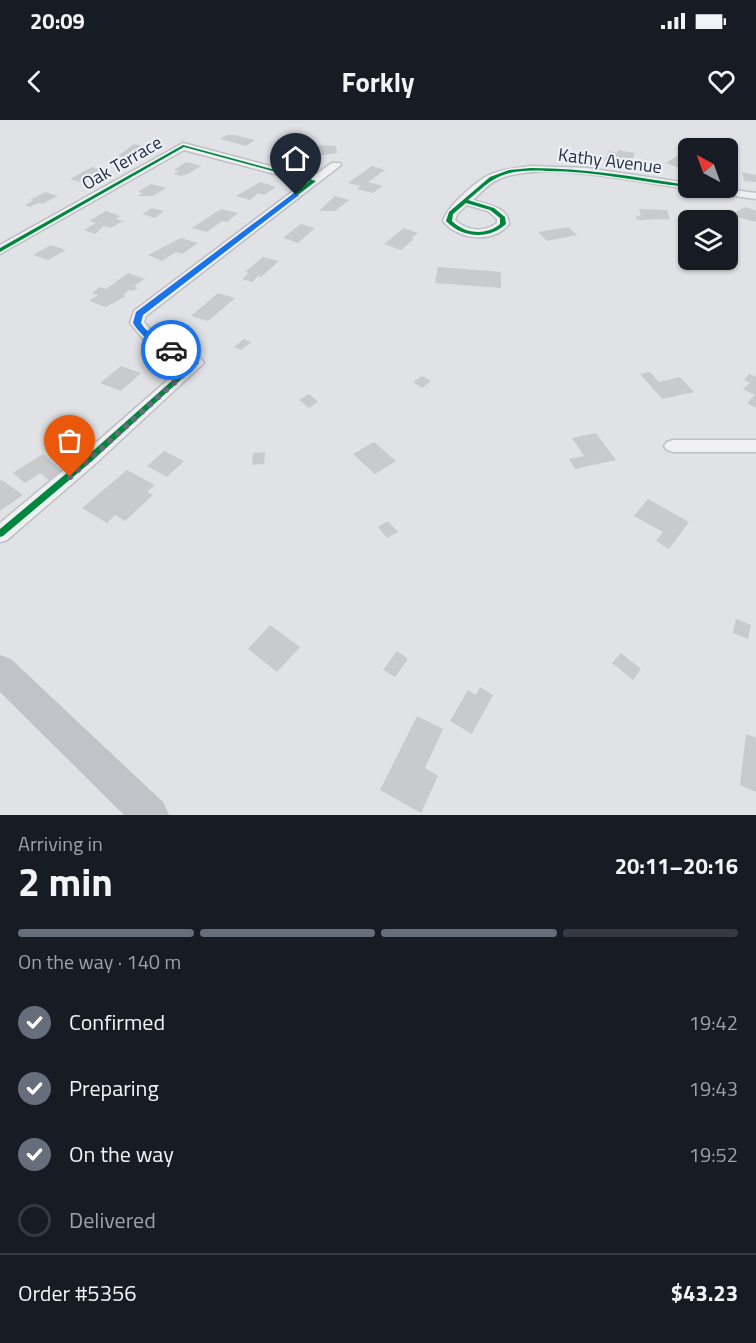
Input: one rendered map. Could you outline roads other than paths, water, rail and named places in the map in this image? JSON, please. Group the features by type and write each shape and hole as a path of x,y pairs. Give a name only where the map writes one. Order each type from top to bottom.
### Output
{"main road":[{"path":"0,670 150,815"}],"street":[{"name":"Oak Terrace","path":"0,250 183,146 314,181"},
{"path":"0,534 83,465 196,363 146,335 137,323 139,314 336,165"},
{"name":"Kathy Avenue","path":"465,201 495,176 522,168 678,185"},
{"path":"738,194 756,196"},
{"path":"673,446 756,446"}]}
